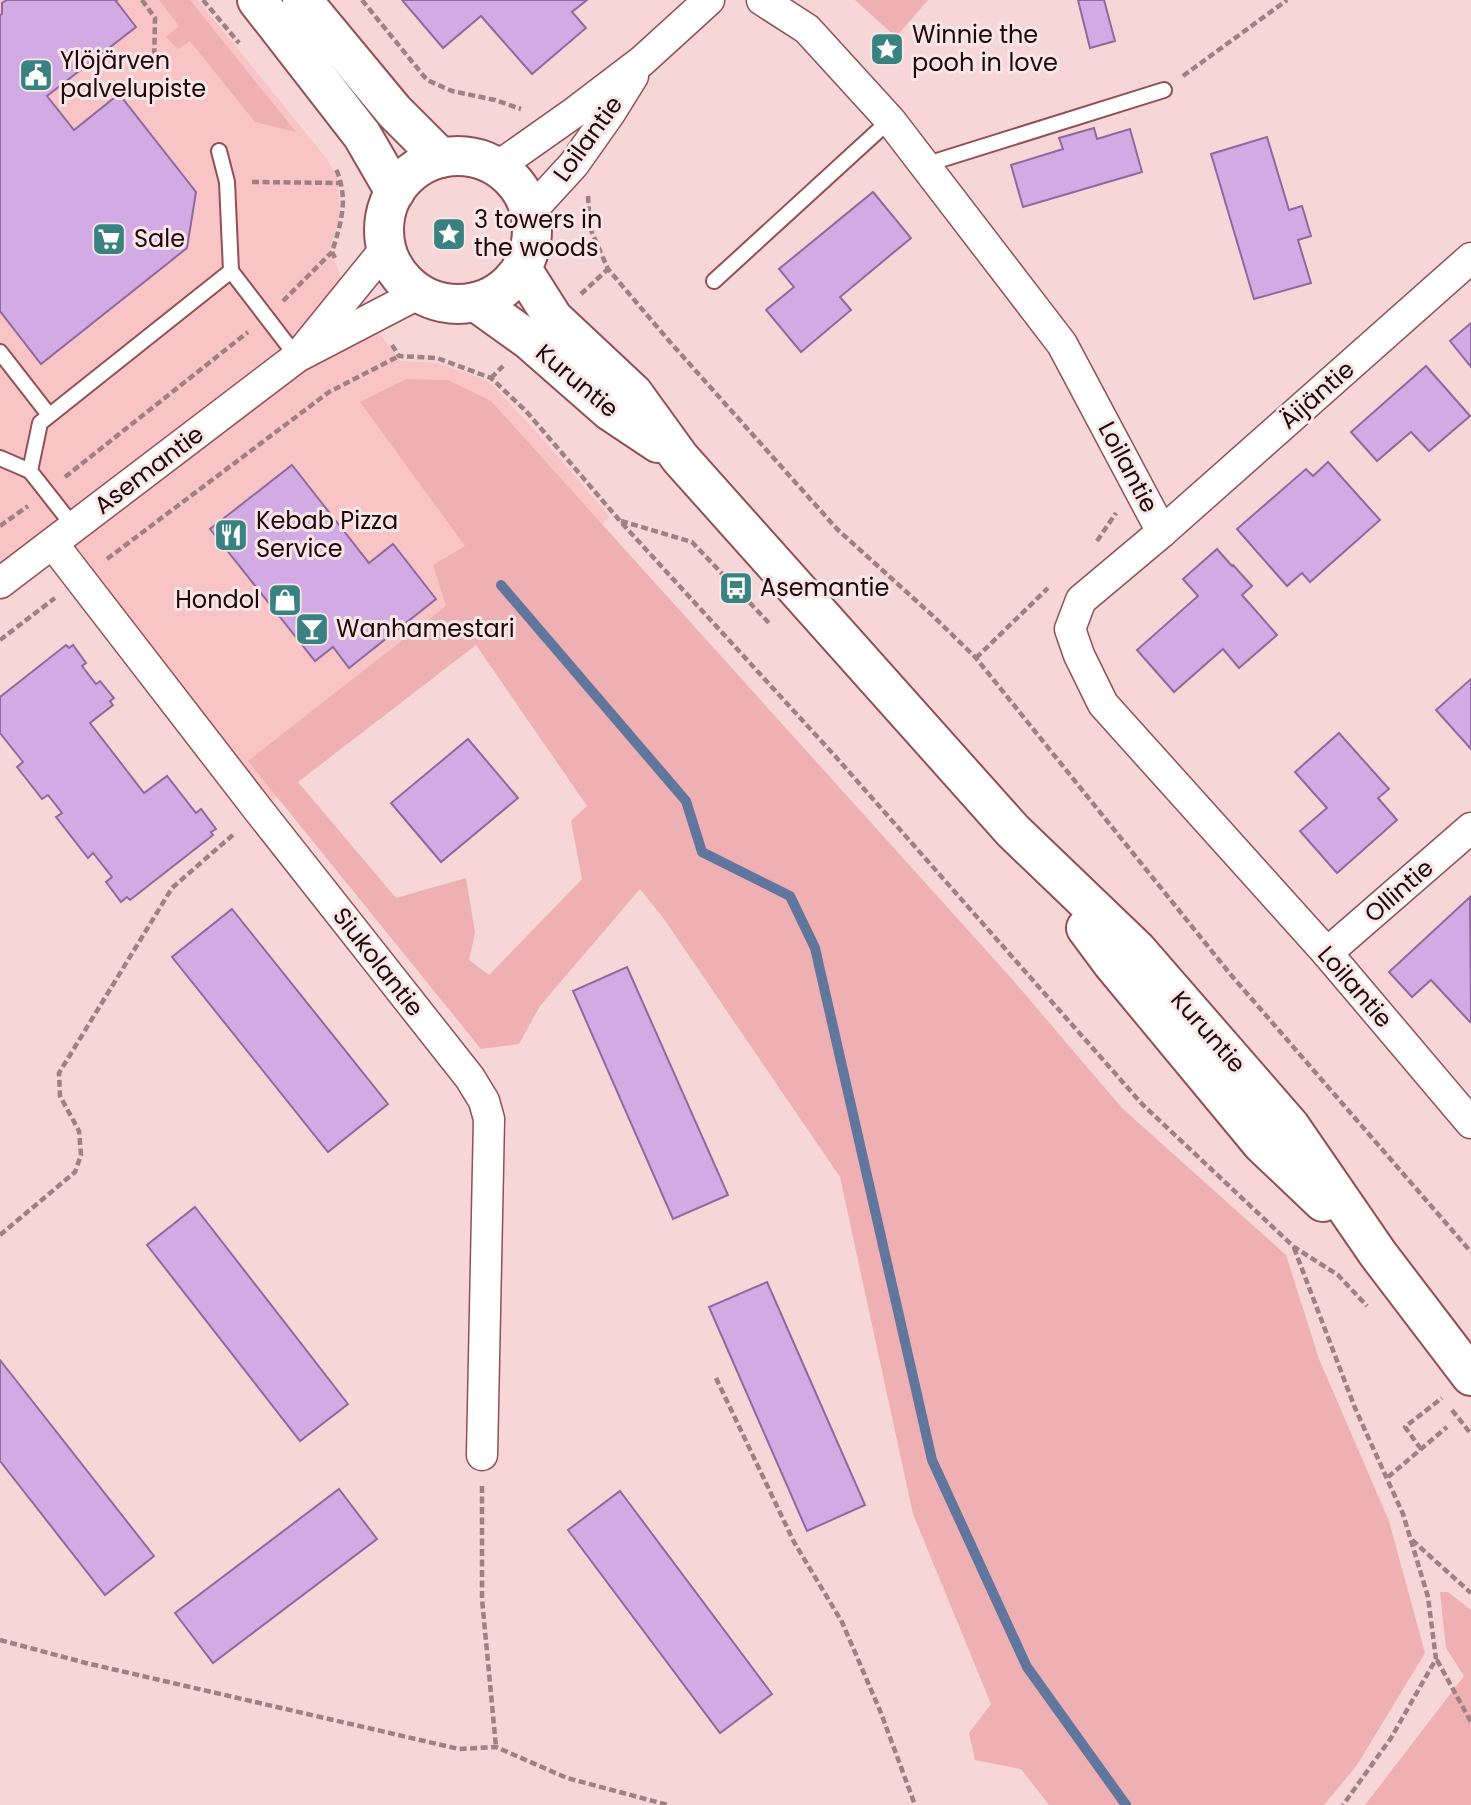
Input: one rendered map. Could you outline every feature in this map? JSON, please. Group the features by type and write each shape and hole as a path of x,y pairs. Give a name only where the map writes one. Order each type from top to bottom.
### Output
{"main road":[{"path":"257,0 362,135 395,191"},
{"path":"302,0 394,111 441,158"},
{"path":"460,156 480,159 497,167 512,179 523,194 530,212 533,232 522,269 509,284 494,295 475,302 456,304 437,301 420,293 404,281 393,265 386,247 384,228 387,209 395,191 407,176 423,165 441,158 460,156"},
{"name":"Kuruntie","path":"522,269 553,318 633,393 680,458 1013,831 1137,950 1290,1126 1378,1254 1457,1387"},
{"name":"Kuruntie","path":"475,302 529,340 610,411 680,458"}],"street":[{"name":"Loilantie","path":"497,167 642,61 709,0"},
{"name":"Loilantie","path":"762,0 807,29 890,120 1062,344 1162,532 1080,600 1070,629 1079,655 1103,704 1326,953 1471,1123"},
{"name":"Loilantie","path":"530,212 574,164 642,61"},
{"name":"Asemantie","path":"297,357 386,247"},
{"name":"Äijäntie","path":"1162,532 1471,258"},
{"name":"Asemantie","path":"0,583 297,357 420,293"},
{"name":"Siukolantie","path":"64,536 80,579 470,1078 484,1101 489,1119 482,1455"},
{"name":"Ollintie","path":"1326,953 1471,828"}],"lane":[{"path":"924,165 1164,90"},
{"path":"714,281 890,120"},
{"path":"219,151 226,182 231,271 297,357"},
{"path":"30,471 40,423 231,271"},
{"path":"0,352 49,415"},
{"path":"0,458 30,471 46,492 64,536"}],"path":[{"path":"142,0 155,18 154,70"},
{"path":"203,0 248,53"},
{"path":"362,0 427,80 452,91 495,100 531,113 546,131"},
{"path":"1164,90 1287,0"},
{"path":"0,526 267,317 332,252 343,216 342,183 331,159"},
{"path":"574,164 588,183 590,228 608,270 837,529 976,658 1231,975 1471,1252"},
{"path":"226,182 342,183"},
{"path":"332,252 352,289"},
{"path":"374,318 399,356"},
{"path":"0,640 329,392 399,356 437,358 491,378 526,411 620,521 835,757 1142,1104 1294,1247 1338,1275 1373,1312"},
{"path":"620,521 692,542 769,623"},
{"path":"0,1236 75,1171 81,1154 79,1131 60,1096 59,1073 172,888 260,812"},
{"path":"1294,1247 1355,1408 1388,1477 1412,1540 1428,1597 1436,1659 1471,1722"},
{"path":"716,1378 794,1542 842,1622 881,1713 915,1805"},
{"path":"1421,1449 1405,1427 1457,1387"},
{"path":"1436,1388 1457,1387"},
{"path":"1457,1387 1471,1434"},
{"path":"1388,1477 1447,1427"},
{"path":"482,1455 482,1599 496,1747"},
{"path":"1412,1540 1471,1593"},
{"path":"0,1640 99,1666 459,1749 496,1747 567,1778 668,1805"},
{"path":"1343,1805 1391,1738 1436,1659"}],"shaded area":[{"path":"0,0 198,0 327,159 337,178 340,216 330,248 344,285 400,361 438,363 488,381 610,517 483,628 262,809 54,539 0,566"},
{"path":"159,0 190,0 296,132 255,122 190,41 178,49 166,37 179,26"},
{"path":"855,0 928,0 896,37"},
{"path":"406,379 448,380 491,401 1012,979 1122,1108 1286,1255 1319,1359 1389,1521 1425,1653 1357,1765 1324,1805 1049,1805 1021,1769 975,1760 969,1733 991,1704 913,1514 840,1177 664,919 640,889 540,1006 519,1044 481,1049 248,761 446,606 433,565 465,546 360,402","holes":["476,645 587,806 571,821 582,879 489,975 469,960 475,933 466,878 396,898 298,782"]},
{"path":"1440,1592 1448,1592 1471,1610 1471,1805 1365,1805 1464,1676 1446,1648"}],"building":[{"path":"7,0 117,0 136,27 47,96 74,130 119,94 196,192 187,248 41,364 0,311 0,15 2,3"},
{"path":"402,0 587,0 572,12 586,28 532,74 481,16 443,48"},
{"path":"1078,0 1104,0 1115,41 1090,48"},
{"path":"1094,128 1097,139 1130,129 1142,172 1023,207 1011,165 1063,149 1059,138"},
{"path":"1267,137 1289,210 1302,206 1311,236 1298,240 1311,283 1254,299 1211,154"},
{"path":"873,192 911,238 840,297 851,310 801,352 766,310 794,287 779,269"},
{"path":"1471,323 1471,367 1450,341"},
{"path":"1426,366 1470,416 1429,451 1411,432 1377,461 1351,432"},
{"path":"1328,462 1380,520 1310,582 1302,573 1287,586 1237,529 1306,469 1313,476"},
{"path":"292,465 369,563 393,544 436,599 349,668 333,647 315,661 210,529"},
{"path":"1217,549 1252,586 1242,595 1277,635 1239,668 1223,649 1174,692 1137,650 1198,596 1183,579"},
{"path":"66,645 69,648 73,645 86,663 82,666 96,684 100,681 114,698 110,701 113,705 90,723 144,793 167,776 196,813 201,809 216,829 211,832 213,835 130,900 127,897 121,902 106,882 112,877 93,853 88,858 56,817 62,813 48,795 42,799 17,767 23,762 0,733 0,697"},
{"path":"1471,679 1471,749 1436,710"},
{"path":"1339,733 1389,789 1378,798 1397,820 1337,873 1300,831 1327,808 1295,772"},
{"path":"468,739 518,798 441,862 391,803"},
{"path":"1470,897 1470,1022 1431,980 1412,997 1389,972"},
{"path":"232,909 388,1104 328,1152 172,957"},
{"path":"627,967 728,1195 673,1219 573,991"},
{"path":"195,1207 348,1404 300,1441 147,1245"},
{"path":"767,1282 865,1505 807,1531 709,1307"},
{"path":"0,1360 154,1556 105,1595 0,1461"},
{"path":"339,1489 377,1539 213,1663 175,1613"},
{"path":"620,1491 772,1694 720,1733 568,1530"}],"waterway":[{"path":"501,585 686,801 702,852 790,896 815,948 932,1460 1027,1667 1126,1805"}],"place":[{"name":"Winnie the pooh in love","path":"887,49"},
{"name":"Ylöjärven palvelupiste","path":"36,75"},
{"name":"3 towers in the woods","path":"449,234"},
{"name":"Sale","path":"109,239"},
{"name":"Kebab Pizza Service","path":"231,535"},
{"name":"Asemantie","path":"736,588"},
{"name":"Hondol","path":"285,600"},
{"name":"Wanhamestari","path":"312,629"}]}
